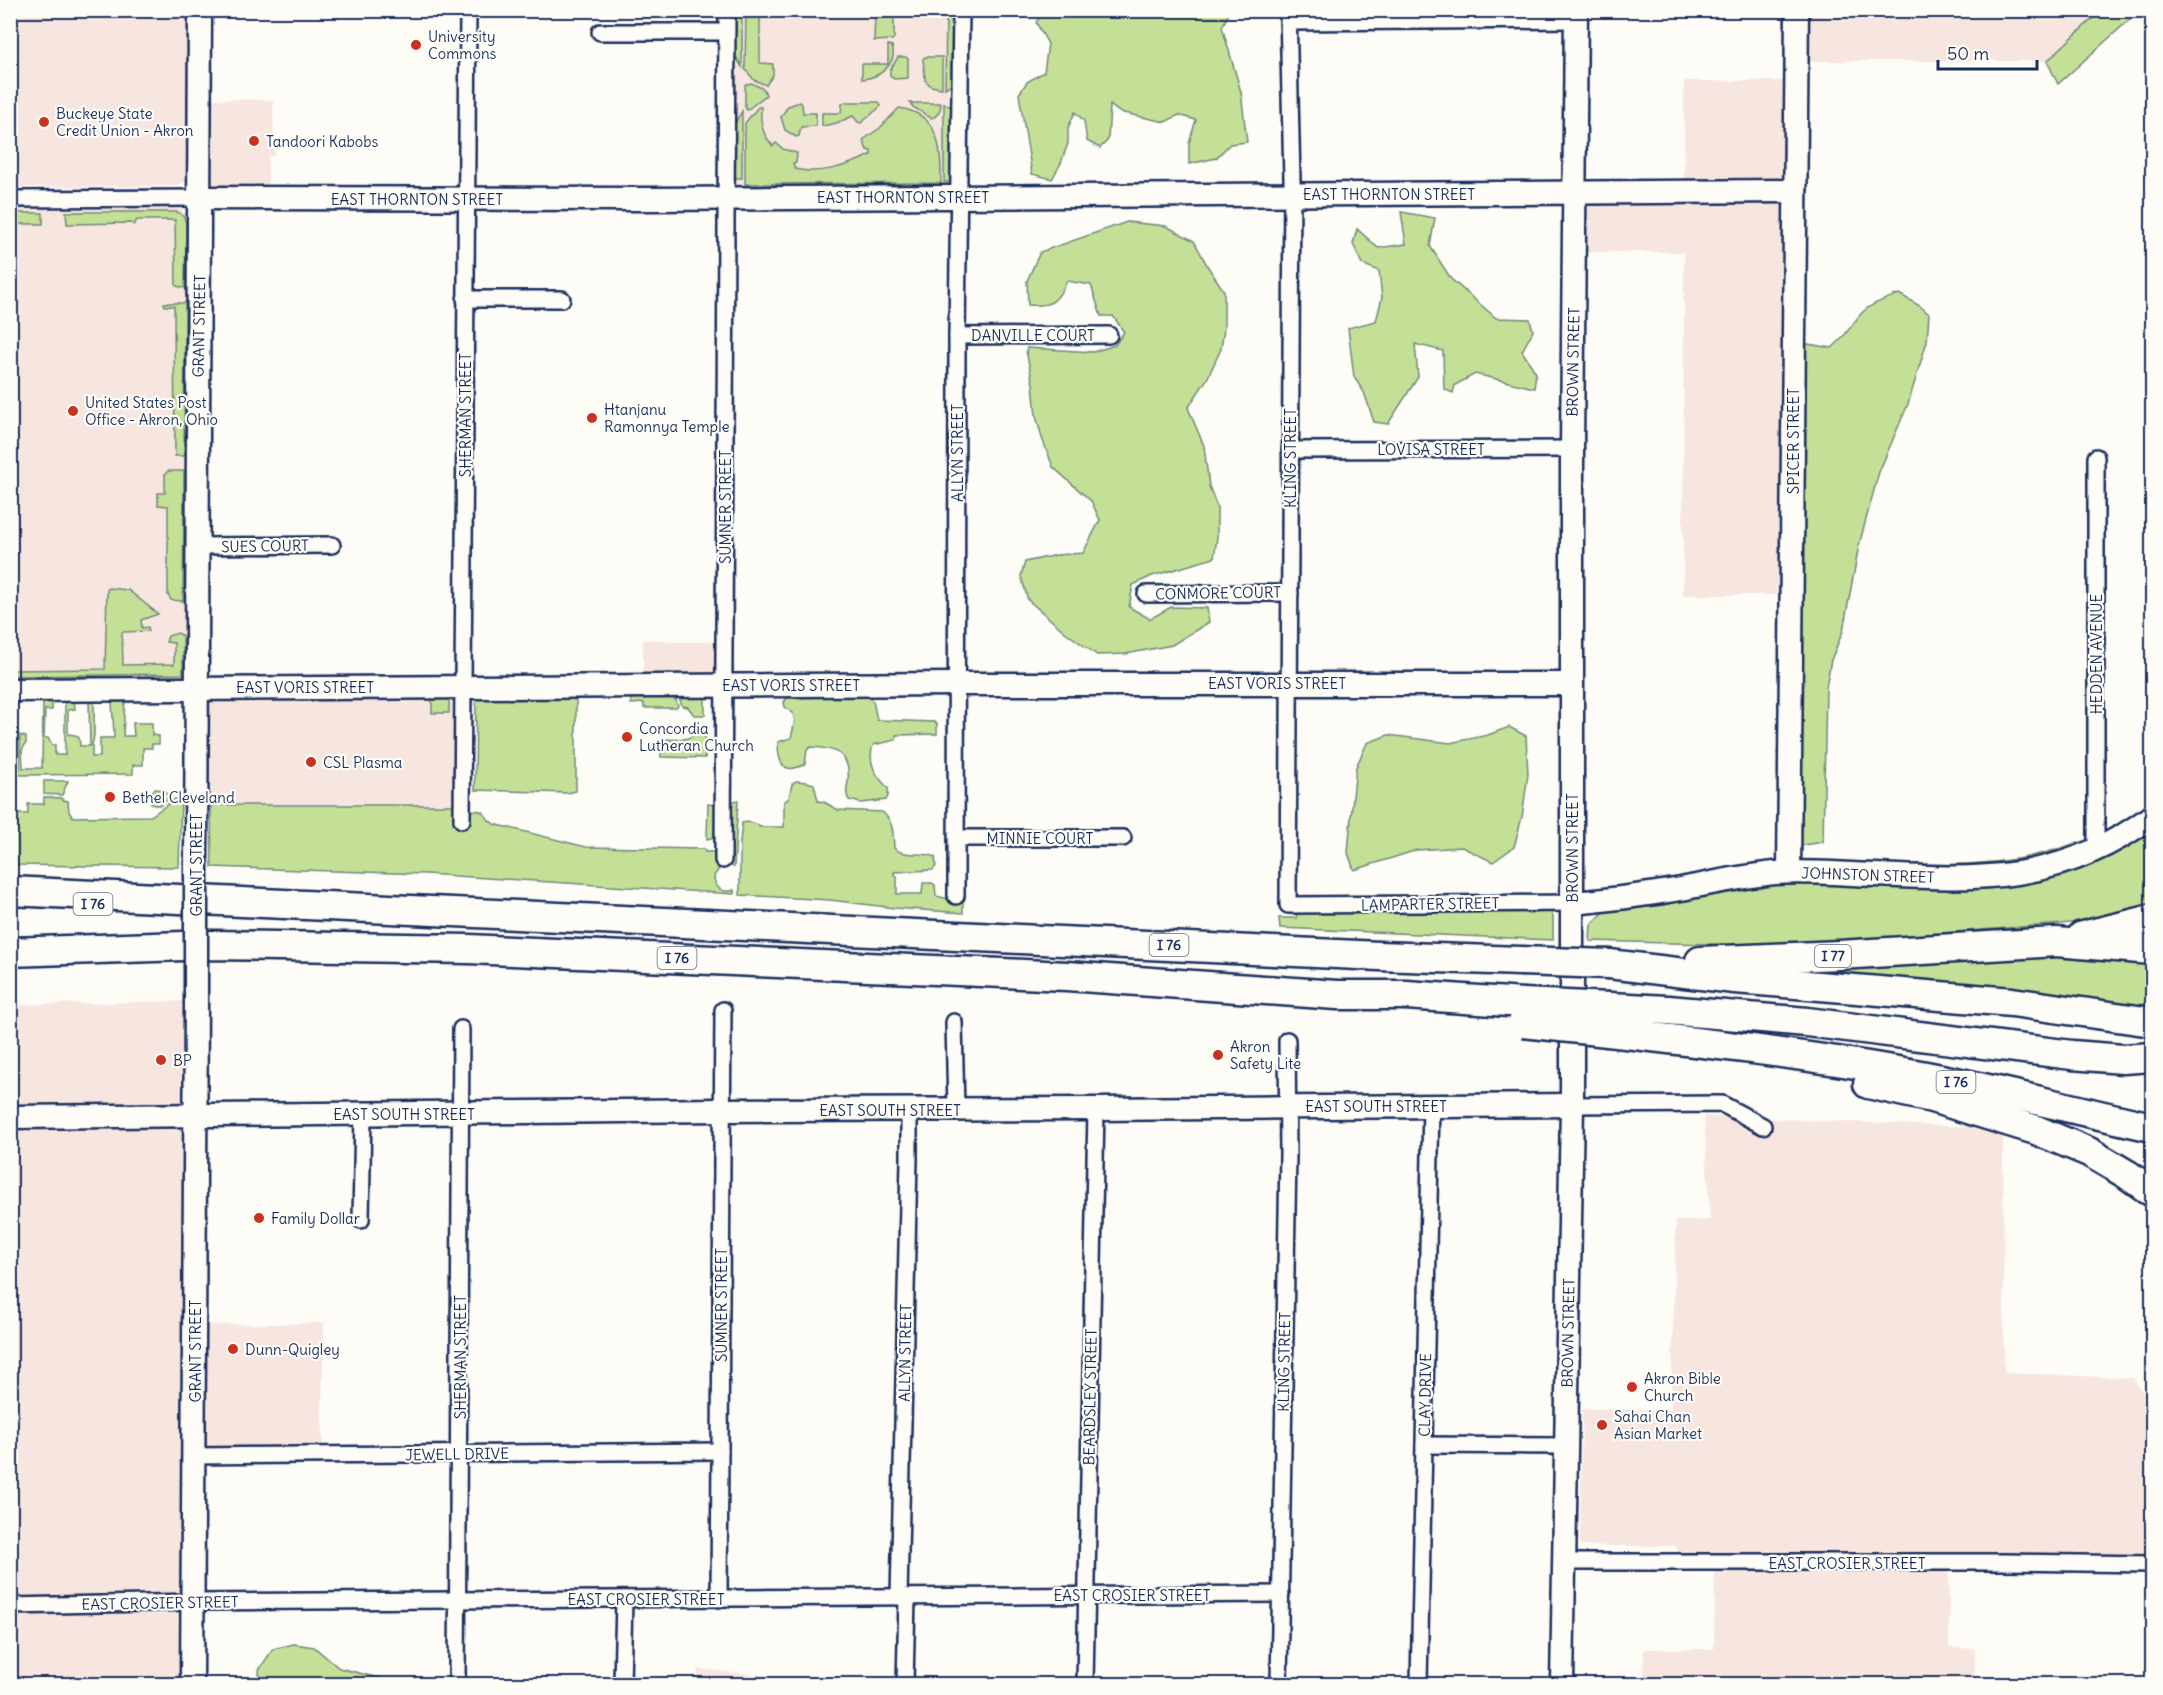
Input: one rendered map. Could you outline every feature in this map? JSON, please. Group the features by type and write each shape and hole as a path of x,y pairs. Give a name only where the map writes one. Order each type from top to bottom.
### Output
{"highway":[{"path":"10,891 176,899"},
{"name":"I 76","path":"10,909 176,899 1379,956 1609,964 1735,980 2012,1002 2152,1022"},
{"name":"I 77","path":"2056,942 2152,919"},
{"name":"I 77","path":"1609,964 1839,955 2056,942 2152,950"},
{"name":"I 76","path":"12,951 212,945 469,949 1067,976 1337,995 1406,995 1523,1013 1609,1020 1757,1049 1900,1071 2018,1095 2152,1127"},
{"path":"1609,1020 1668,1010 1807,1022 2019,1049 2123,1059 2152,1057"},
{"path":"1757,1049 1828,1075 1932,1098 2036,1130 2089,1152 2152,1192"}],"main road":[{"name":"GRANT STREET","path":"192,1684 200,10"},
{"name":"SPICER STREET","path":"1789,872 1797,10"},
{"name":"BROWN STREET","path":"1562,1684 1572,1105 1572,449 1576,15"},
{"name":"EAST THORNTON STREET","path":"200,198 727,198 1795,191"},
{"name":"EAST VORIS STREET","path":"10,690 958,684 1572,684"},
{"name":"JOHNSTON STREET","path":"1573,903 1637,896 1789,872 1948,879 2021,874 2096,852 2152,816"},
{"name":"EAST SOUTH STREET","path":"10,1117 1572,1105"}],"street":[{"name":"SHERMAN STREET","path":"462,820 468,10"},
{"name":"SUMNER STREET","path":"723,860 727,10"},
{"name":"ALLYN STREET","path":"956,896 957,336 961,10"},
{"path":"1288,16 1576,15"},
{"name":"KLING STREET","path":"1288,16 1292,194 1288,905"},
{"path":"600,32 726,32"},
{"name":"EAST THORNTON STREET","path":"10,200 200,198"},
{"path":"465,299 562,299"},
{"name":"DANVILLE COURT","path":"957,336 1108,335"},
{"name":"LOVISA STREET","path":"1290,450 1572,449"},
{"name":"HEDDEN AVENUE","path":"2096,457 2096,852"},
{"name":"SUES COURT","path":"198,546 332,545"},
{"name":"CONMORE COURT","path":"1146,594 1290,593"},
{"name":"MINNIE COURT","path":"957,838 1123,838"},
{"name":"LAMPARTER STREET","path":"1288,905 1573,903"},
{"name":"SUMNER STREET","path":"718,1599 723,1010"},
{"path":"954,1022 956,1110"},
{"name":"SHERMAN STREET","path":"457,1684 461,1029"},
{"name":"KLING STREET","path":"1279,1684 1288,1107 1287,1040"},
{"name":"EAST SOUTH STREET","path":"1572,1105 1722,1104 1763,1126"},
{"name":"CLAY DRIVE","path":"1419,1684 1431,1106"},
{"name":"BEARDSLEY STREET","path":"1085,1684 1096,1109"},
{"name":"ALLYN STREET","path":"905,1684 903,1597 909,1110"},
{"path":"361,1220 363,1114"},
{"path":"1424,1445 1567,1446"},
{"name":"JEWELL DRIVE","path":"194,1456 720,1451"},
{"name":"EAST CROSIER STREET","path":"1564,1562 2152,1564"},
{"name":"EAST CROSIER STREET","path":"10,1606 193,1602 1281,1594"},
{"path":"622,1684 624,1599"}],"shaded area":[{"path":"10,11 191,11 187,181 176,186 11,187"},
{"path":"736,11 952,11 950,187 736,188"},
{"path":"1805,11 2102,11 2047,61 1804,61"},
{"path":"1684,81 1788,81 1785,177 1783,180 1684,183"},
{"path":"209,99 273,100 274,156 268,156 268,191 213,191 209,185"},
{"path":"1586,201 1784,202 1782,595 1683,595 1684,252 1584,252"},
{"path":"10,209 181,209 189,217 186,676 183,678 11,681"},
{"path":"643,640 716,642 715,674 714,676 643,677"},
{"path":"453,696 454,805 207,805 209,698"},
{"path":"192,1001 194,1114 11,1114 10,1005"},
{"path":"1704,1116 1971,1127 2003,1133 2004,1373 2133,1378 2152,1406 2152,1562 1679,1557 1676,1546 1580,1546 1582,1409 1671,1410 1676,1221 1710,1220"},
{"path":"10,1117 193,1119 192,1600 11,1603"},
{"path":"324,1323 323,1454 195,1455 196,1325"},
{"path":"1949,1562 1949,1647 1975,1649 1975,1684 1644,1684 1644,1649 1714,1649 1715,1563"},
{"path":"193,1602 192,1684 11,1684 10,1606"},
{"path":"698,1669 832,1682 832,1684 696,1684"}],"green space":[{"path":"2102,10 2139,11 2058,84 2047,61"},
{"path":"736,11 742,11 742,67 735,55"},
{"path":"746,11 760,11 760,63 773,64 773,75 766,85 754,80 745,69"},
{"path":"946,11 952,11 951,84 945,88"},
{"path":"1045,11 1230,11 1222,27 1241,92 1247,142 1230,144 1216,158 1189,164 1189,143 1196,120 1179,115 1165,122 1119,112 1110,105 1108,140 1100,148 1087,141 1084,121 1075,112 1068,128 1068,143 1052,179 1032,174 1019,94 1027,82 1044,72 1048,44 1036,22"},
{"path":"875,12 894,12 894,38 892,40 874,41"},
{"path":"888,45 892,46 893,53 890,64 881,73 862,79 862,64 888,64"},
{"path":"898,57 908,59 908,78 894,79 890,75 890,70"},
{"path":"942,57 942,88 931,86 925,80 923,59"},
{"path":"751,83 764,89 766,95 747,110 745,85"},
{"path":"800,102 803,113 816,113 816,126 801,127 799,136 796,137 785,130 781,117 788,106"},
{"path":"845,102 879,102 881,106 861,123 853,116 822,126 822,113 841,113 842,104"},
{"path":"910,103 941,103 939,112 931,118"},
{"path":"944,103 951,107 950,182 944,182"},
{"path":"758,107 761,107 761,123 769,142 773,146 776,143 783,149 797,153 796,163 793,163 795,169 805,171 843,166 871,155 871,151 867,150 863,140 880,128 899,108 913,112 923,117 931,125 936,135 939,146 941,183 745,184 745,123"},
{"path":"742,111 742,178 735,178 735,123"},
{"path":"66,212 177,212 181,214 186,224 185,288 176,286 175,220 137,220 134,225 131,223 67,224"},
{"path":"1401,212 1435,218 1430,246 1451,279 1496,318 1530,319 1533,331 1522,351 1536,373 1534,388 1475,374 1455,385 1453,393 1444,389 1443,351 1415,344 1418,377 1388,424 1374,422 1364,392 1354,377 1348,328 1376,321 1382,298 1379,271 1362,264 1353,244 1357,229 1378,248 1406,244"},
{"path":"10,213 43,213 43,224 11,224"},
{"path":"1127,222 1166,226 1194,241 1224,291 1224,328 1221,349 1207,379 1188,408 1204,446 1209,486 1217,507 1217,537 1214,558 1152,576 1133,585 1129,607 1150,619 1171,607 1207,608 1209,622 1172,645 1126,654 1097,655 1065,632 1028,600 1021,576 1025,562 1057,555 1083,553 1100,520 1091,501 1053,467 1036,416 1033,384 1026,350 1027,348 1093,352 1115,345 1124,332 1113,316 1101,316 1091,285 1067,281 1060,294 1052,302 1028,305 1027,281 1040,252"},
{"path":"1899,294 1929,314 1927,341 1908,404 1879,472 1859,545 1843,631 1831,660 1826,687 1823,842 1797,846 1801,343 1832,348 1864,311 1878,302"},
{"path":"164,303 185,303 184,456 175,456 174,306 165,306"},
{"path":"168,471 184,471 183,601 171,600 168,595 168,506 158,505 158,493 165,493 165,474"},
{"path":"109,588 128,590 158,614 141,620 142,628 148,627 149,631 122,632 123,665 174,664 174,643 166,642 168,636 178,633 183,636 183,674 11,676 11,670 105,669 107,590"},
{"path":"866,696 873,701 877,720 937,724 937,734 896,735 896,740 873,745 872,763 876,774 888,788 886,800 861,803 849,800 847,764 840,754 834,751 811,747 807,750 805,764 791,768 783,765 780,761 778,742 791,738 795,721 793,713 785,707 784,702 787,698"},
{"path":"432,697 449,697 449,713 432,713"},
{"path":"576,697 576,791 568,793 475,790 476,698"},
{"path":"631,697 675,697 678,706 676,708 644,708 644,703 631,704"},
{"path":"679,697 705,697 705,715 694,715 688,707 682,706"},
{"path":"74,699 75,709 68,710 68,734 79,738 80,746 90,746 89,700 94,700 92,757 100,757 100,738 114,738 112,699 125,699 123,736 134,736 133,723 152,723 152,735 159,736 159,744 152,744 152,748 143,748 143,765 133,765 133,774 11,775 10,768 20,769 20,735 26,737 22,750 23,768 42,768 43,700 52,700 52,710 45,710 44,738 48,738 52,745 55,745 55,755 65,755 65,700"},
{"path":"1509,727 1526,736 1528,774 1522,817 1514,847 1493,862 1462,847 1417,850 1354,870 1348,853 1356,767 1367,743 1388,735 1450,743 1488,735"},
{"path":"697,729 705,729 705,758 661,757 661,739 687,738"},
{"path":"44,781 68,781 62,795 44,794"},
{"path":"796,781 814,784 818,801 838,810 882,812 891,824 894,848 903,853 935,857 936,866 933,870 894,872 897,876 897,894 922,894 923,883 932,883 935,885 936,896 963,902 963,913 830,900 740,895 742,823 749,822 759,827 784,827 784,802 789,798 792,784"},
{"path":"155,789 163,790 170,797 161,805 151,803 151,792"},
{"path":"44,797 61,798 68,801 69,812 73,817 151,816 175,799 181,799 179,867 11,865 11,814 28,814 28,804 44,804"},
{"path":"738,800 734,867 721,866 714,876 717,887 726,891 734,890 734,894 426,874 212,867 211,805 454,805 454,822 470,822 470,810 477,810 494,824 586,847 704,849 705,852 714,852 715,863 730,864 731,802"},
{"path":"708,804 715,805 715,837 707,839"},
{"path":"2152,828 2152,908 2062,924 1873,938 1751,945 1590,941 1591,925 1604,912 1664,905 1727,892 1727,889 1774,882 1960,888"},
{"path":"2078,842 2079,846 2057,854 1998,867 1907,868 1905,864 1993,862 2036,855"},
{"path":"1549,910 1553,917 1553,940 1280,928 1279,918 1296,918 1297,913 1300,912"},
{"path":"2037,953 2152,960 2152,1009 1722,970"},
{"path":"294,1644 314,1647 339,1668 383,1679 390,1684 260,1684 259,1670 273,1649"}],"place":[{"name":"University Commons","path":"416,45"},
{"name":"Buckeye State Credit Union - Akron","path":"44,122"},
{"name":"Tandoori Kabobs","path":"254,141"},
{"name":"United States Post Office - Akron, Ohio","path":"73,411"},
{"name":"Htanjanu Ramonnya Temple","path":"592,418"},
{"name":"Concordia Lutheran Church","path":"627,737"},
{"name":"CSL Plasma","path":"311,762"},
{"name":"Bethel Cleveland","path":"110,797"},
{"name":"Akron Safety Lite","path":"1218,1055"},
{"name":"BP","path":"161,1060"},
{"name":"Family Dollar","path":"259,1218"},
{"name":"Dunn-Quigley","path":"233,1349"},
{"name":"Akron Bible Church","path":"1632,1387"},
{"name":"Sahai Chan Asian Market","path":"1602,1425"}]}
